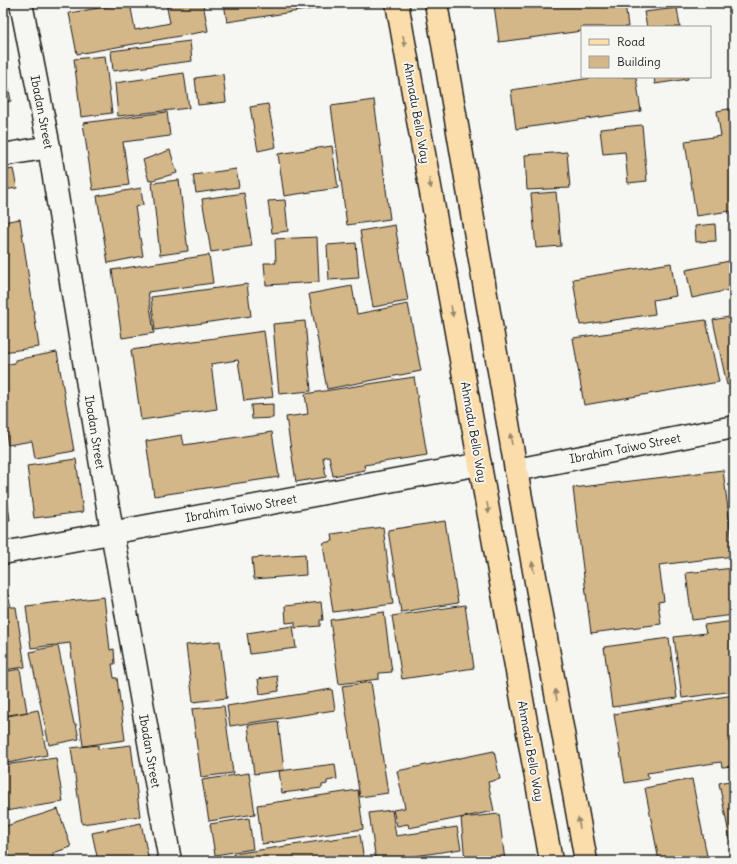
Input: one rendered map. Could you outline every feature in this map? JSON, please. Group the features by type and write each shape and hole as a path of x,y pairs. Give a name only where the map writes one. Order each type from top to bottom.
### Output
{"main road":[{"name":"Ahmadu Bello Way","path":"398,3 551,861"},
{"path":"436,3 516,470 586,861"}],"street":[{"name":"Ibadan Street","path":"21,3 49,147 112,532 170,861"},
{"path":"3,155 49,147"},
{"name":"Ibrahim Taiwo Street","path":"516,470 734,427"},
{"name":"Ibrahim Taiwo Street","path":"3,553 480,464"}],"building":[{"path":"130,3 135,30 170,23 166,3 203,3 208,31 77,54 69,13"},
{"path":"224,3 332,3 332,6 227,22"},
{"path":"506,3 625,3 628,26 581,26 581,31 499,42 494,5"},
{"path":"677,8 680,26 647,26 644,12"},
{"path":"190,41 192,61 113,71 111,51"},
{"path":"3,56 11,101 3,103"},
{"path":"105,56 112,113 81,117 74,59"},
{"path":"184,73 189,108 118,116 115,83"},
{"path":"223,74 226,102 198,105 195,78"},
{"path":"592,78 636,78 641,111 516,129 511,90"},
{"path":"654,78 688,78 688,79 655,84"},
{"path":"374,100 390,219 347,225 331,106"},
{"path":"268,104 276,147 258,151 250,107"},
{"path":"734,108 734,218 732,218 730,211 696,216 685,141 721,136 717,111"},
{"path":"167,112 170,136 123,142 129,185 93,190 83,123"},
{"path":"642,125 647,181 628,183 625,152 603,154 600,129"},
{"path":"332,146 338,188 284,196 278,154"},
{"path":"170,150 177,173 149,181 143,160"},
{"path":"567,152 570,188 527,190 525,155"},
{"path":"13,169 17,188 3,190 3,171"},
{"path":"236,169 239,187 196,193 193,175"},
{"path":"179,180 188,251 160,255 152,183"},
{"path":"141,188 143,205 135,207 143,256 108,263 97,196"},
{"path":"556,192 561,246 536,248 531,194"},
{"path":"244,193 252,246 211,252 202,199"},
{"path":"285,200 288,231 272,233 268,201"},
{"path":"20,219 39,347 3,352 3,222"},
{"path":"715,224 716,241 696,242 695,226"},
{"path":"395,225 408,301 373,307 360,231"},
{"path":"317,237 319,282 266,285 264,263 276,263 275,239"},
{"path":"356,243 359,278 329,280 327,245"},
{"path":"209,255 213,283 148,292 154,333 122,338 112,270"},
{"path":"734,260 734,289 692,298 686,270"},
{"path":"671,263 676,296 653,300 655,314 580,325 573,279"},
{"path":"247,284 251,316 155,330 151,297"},
{"path":"352,286 357,314 408,304 421,371 327,389 309,294"},
{"path":"734,316 734,383 727,385 713,320"},
{"path":"706,320 719,382 584,405 573,338"},
{"path":"305,321 311,391 279,394 273,324"},
{"path":"264,331 273,397 244,401 238,360 211,364 217,409 141,420 131,350"},
{"path":"57,352 74,451 35,458 32,441 8,445 3,417 3,365 15,363 15,360"},
{"path":"414,377 427,455 364,465 365,470 333,476 329,456 323,457 326,477 296,482 286,417 308,414 305,394"},
{"path":"273,404 273,418 252,419 251,405"},
{"path":"272,432 279,477 154,496 146,441 182,435 184,445"},
{"path":"76,459 83,512 34,518 27,466"},
{"path":"3,467 10,520 3,521"},
{"path":"723,470 734,556 659,565 664,601 658,602 661,624 591,633 573,488"},
{"path":"445,521 458,603 401,612 388,530"},
{"path":"383,527 393,604 333,612 323,543 333,541 332,534"},
{"path":"305,554 306,575 254,579 252,558"},
{"path":"734,568 734,615 692,620 686,573"},
{"path":"8,595 11,607 16,607 25,667 3,670 3,596"},
{"path":"104,597 110,650 114,649 115,664 112,664 114,678 117,678 125,740 83,746 70,643 31,648 26,606"},
{"path":"321,602 323,620 320,620 320,626 295,628 295,622 286,623 285,606"},
{"path":"465,605 474,668 402,679 392,616"},
{"path":"384,612 392,672 379,673 379,679 339,684 330,620"},
{"path":"734,621 734,691 682,698 674,637 706,633 704,625"},
{"path":"293,626 296,648 250,654 247,633"},
{"path":"669,638 677,698 612,707 604,647"},
{"path":"220,641 227,698 193,702 186,645"},
{"path":"58,646 74,724 76,724 79,739 49,745 30,652"},
{"path":"20,669 27,712 3,716 3,672"},
{"path":"277,676 279,691 260,694 258,679"},
{"path":"371,682 388,793 360,797 342,686"},
{"path":"332,689 335,710 230,726 227,706"},
{"path":"734,695 734,766 722,767 721,762 647,773 649,779 625,783 614,714"},
{"path":"224,706 233,773 201,777 192,709"},
{"path":"38,710 47,755 3,764 3,717"},
{"path":"278,721 284,770 254,774 248,725"},
{"path":"98,745 98,749 131,745 140,816 82,824 71,748"},
{"path":"494,751 500,779 488,782 494,811 409,828 408,824 397,826 393,810 405,808 397,771"},
{"path":"56,758 63,802 5,811 3,799 3,765"},
{"path":"335,764 337,779 327,781 327,784 322,785 322,788 282,793 279,771"},
{"path":"249,773 255,814 209,821 202,780"},
{"path":"692,779 708,861 659,861 645,788"},
{"path":"734,780 734,860 719,783"},
{"path":"358,790 363,829 262,844 257,805"},
{"path":"58,809 71,847 53,853 53,857 40,861 3,861 3,827"},
{"path":"392,810 396,836 457,827 461,849 376,861 369,813"},
{"path":"499,814 505,861 465,861 461,818"},
{"path":"249,818 253,849 215,855 210,824"},
{"path":"141,823 149,861 98,861 92,833"},
{"path":"360,835 364,861 234,861 233,854"},
{"path":"451,856 452,861 410,861"}]}
